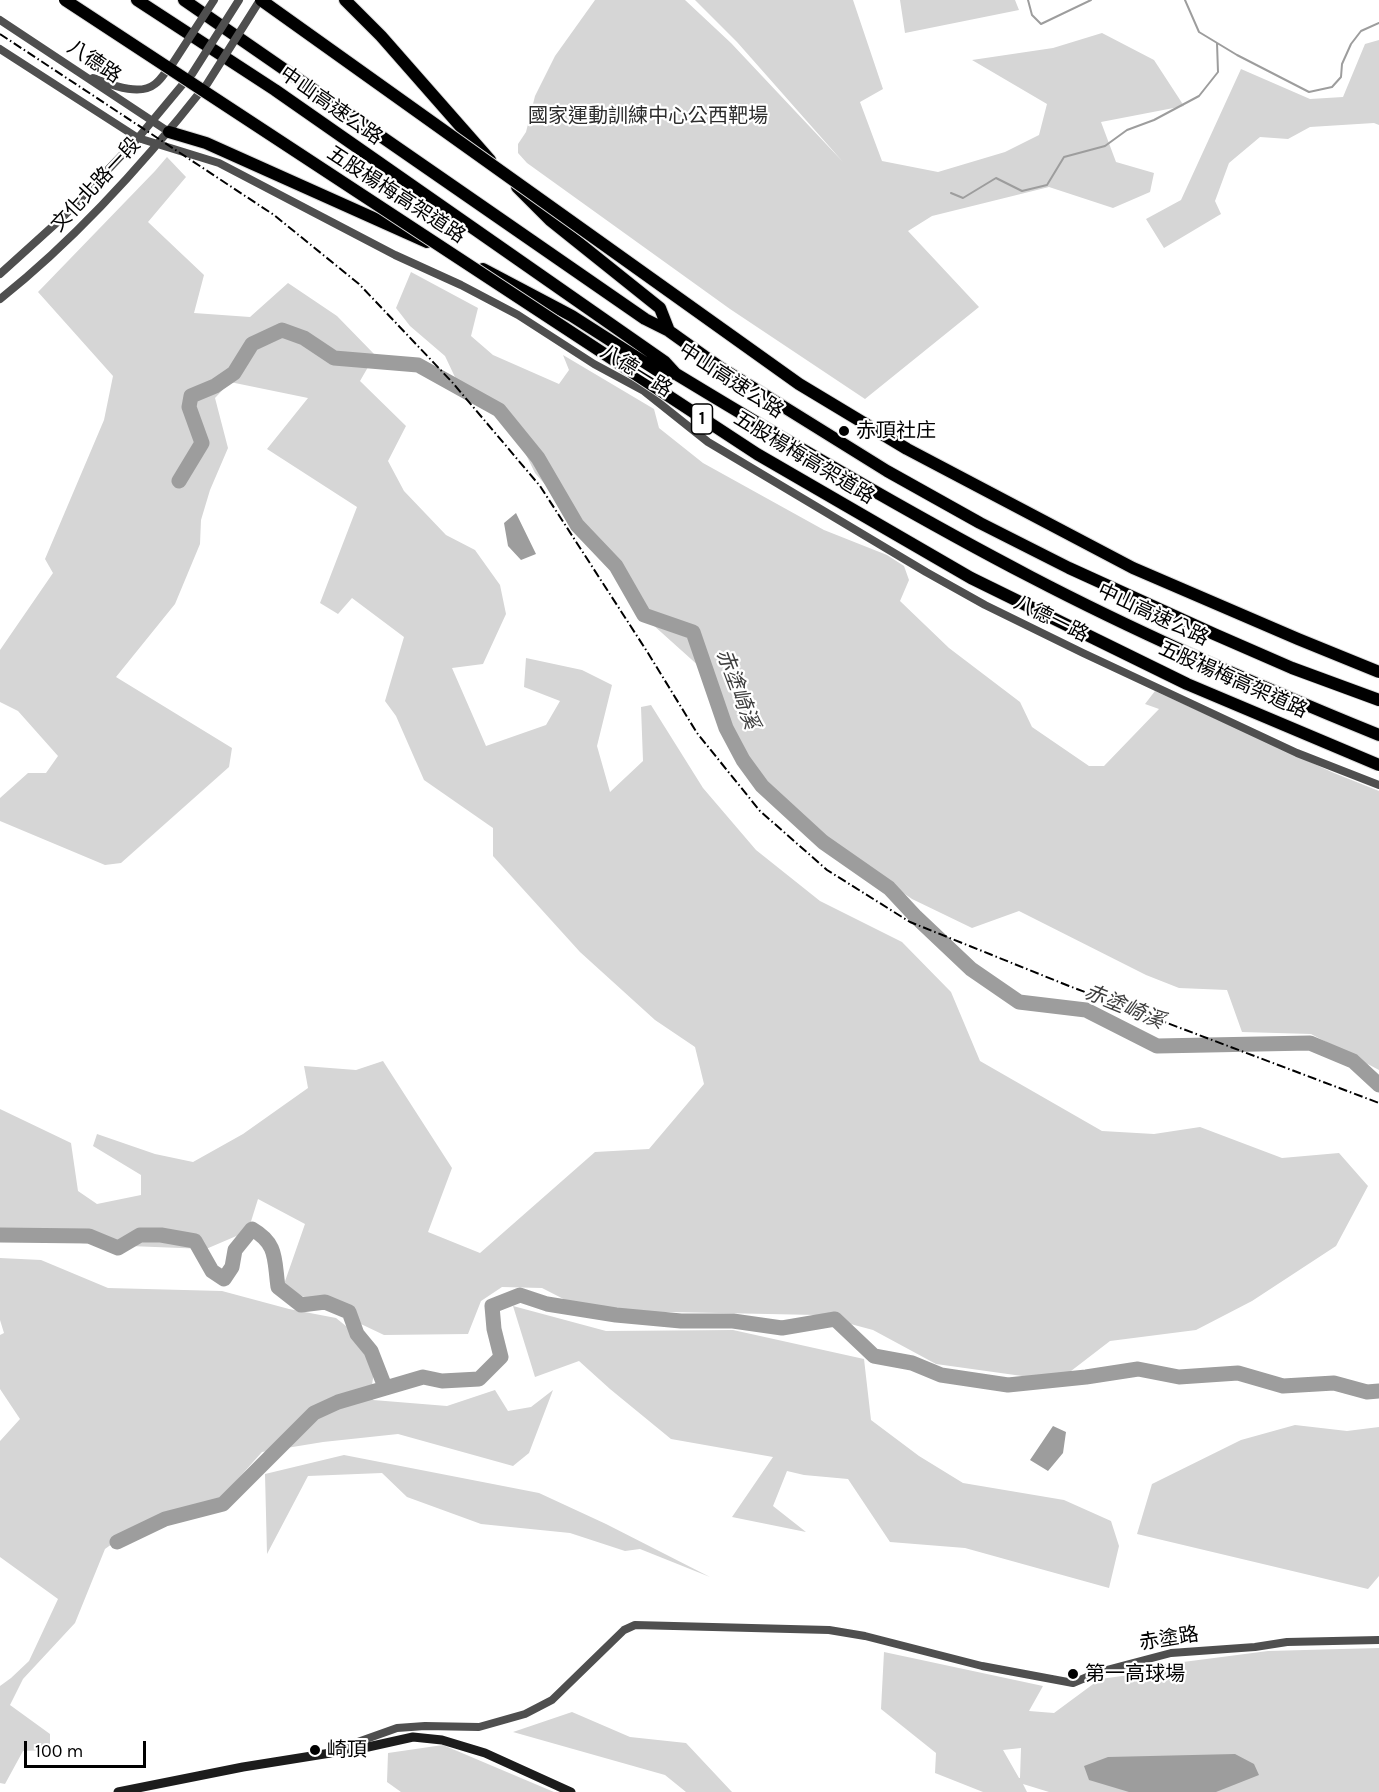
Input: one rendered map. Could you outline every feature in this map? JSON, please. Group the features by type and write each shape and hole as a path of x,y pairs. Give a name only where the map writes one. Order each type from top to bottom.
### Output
{"highway":[{"name":"五股楊梅高架道路","path":"65,0 757,454 981,583 1187,684 1379,765"},
{"name":"中山高速公路","path":"137,0 275,90 666,362 676,374 805,452 1033,578 1228,672 1379,735"},
{"name":"中山高速公路","path":"184,0 645,320 669,331 718,366 877,465 980,523 1069,568 1292,668 1379,700"},
{"path":"260,0 688,306 819,396 907,449 1133,568 1379,672"},
{"path":"345,0 381,36 473,141 550,220 660,308 669,331"},
{"path":"169,132 206,143 456,255 572,316 658,371 676,374"}],"main road":[{"path":"118,1792 273,1761 324,1755 412,1737 442,1740 485,1753 571,1792"}],"street":[{"path":"82,74 127,89 154,86 173,63 214,0"},
{"name":"文化北路一段","path":"0,274 63,217 138,138 192,74 239,0"},
{"name":"文化北路一段","path":"0,299 66,242 169,132 207,84 260,0"},
{"name":"八德路","path":"0,20 169,132"},
{"name":"八德路","path":"0,49 138,138 158,144"},
{"name":"八德一路","path":"158,144 219,162 395,255 461,285 518,315 594,364 654,398 708,442 985,605 1297,753 1379,785"},
{"name":"赤塗路","path":"324,1755 397,1728 479,1727 525,1714 552,1700 624,1630 635,1625 829,1630 865,1636 982,1666 1073,1683 1099,1672 1171,1653 1255,1647 1287,1642 1379,1640"}],"green space":[{"name":"國家運動訓練中心公西靶場","path":"595,0 685,0 731,43 843,162 737,42 695,0 853,0 883,89 860,102 882,161 938,172 1005,152 1039,135 1047,104 972,60 1053,48 1102,33 1154,60 1184,106 1101,122 1116,162 1154,173 1150,192 1113,208 1049,187 932,216 908,231 979,307 865,399 730,309 527,163 518,153 518,144 526,132 535,96 555,56"},
{"path":"900,0 1015,0 1019,10 905,33"},
{"path":"1379,40 1379,125 1374,123 1310,127 1288,139 1260,137 1229,163 1215,201 1221,214 1164,248 1146,219 1181,200 1241,69 1310,99 1343,97 1365,44"},
{"path":"167,157 186,177 148,222 204,275 194,313 250,317 288,283 337,316 375,355 360,381 406,426 388,461 404,491 446,535 475,550 500,585 506,614 483,664 452,668 486,746 546,725 560,701 524,687 526,658 582,670 612,685 597,746 610,792 643,761 641,707 651,705 703,788 756,850 820,901 902,942 951,992 980,1061 1102,1131 1154,1134 1200,1127 1282,1158 1339,1153 1368,1186 1336,1246 1252,1301 1196,1330 1110,1341 1058,1381 936,1364 873,1330 817,1315 591,1313 542,1288 502,1287 481,1301 468,1334 384,1335 283,1287 305,1224 258,1199 248,1231 206,1249 104,1245 6,1237 0,1233 0,1109 71,1143 78,1191 97,1204 141,1195 141,1175 93,1146 97,1134 155,1154 193,1162 243,1134 308,1088 304,1066 356,1070 383,1061 452,1168 428,1232 480,1253 595,1152 649,1149 704,1084 695,1047 655,1020 580,952 493,856 493,828 424,780 396,716 385,701 404,637 352,598 338,614 320,603 357,507 267,449 308,398 230,382 215,398 228,448 210,490 201,520 200,544 175,604 116,677 232,748 229,767 121,863 105,865 0,821 0,798 28,773 46,773 58,756 18,711 0,702 0,650 53,573 45,559 104,420 113,376 38,292"},
{"path":"411,272 478,308 471,336 493,355 559,384 569,370 563,355 654,409 659,428 703,463 824,530 887,555 904,566 909,580 900,601 949,648 1020,702 1032,727 1089,766 1104,766 1159,709 1145,704 1155,691 1334,773 1379,791 1379,1070 1311,1034 1242,1032 1227,990 1179,988 1146,975 1019,911 972,928 912,899 820,835 745,764 701,668 652,624 584,529 535,473 504,410 462,392 445,356 410,326 396,308"},
{"path":"0,1258 41,1260 108,1288 222,1291 289,1309 336,1318 377,1351 371,1392 373,1400 447,1406 495,1390 508,1411 531,1407 553,1390 529,1453 513,1466 398,1434 323,1442 262,1452 219,1500 141,1523 105,1549 75,1623 23,1679 10,1705 50,1734 50,1750 23,1751 5,1784 0,1783 0,1686 29,1661 58,1599 0,1557 0,1441 20,1419 0,1389 0,1335 4,1333 0,1320"},
{"path":"513,1306 606,1331 733,1330 864,1359 871,1420 919,1456 963,1483 1064,1500 1111,1521 1119,1546 1109,1588 965,1548 890,1542 848,1479 787,1471 773,1506 806,1532 732,1517 773,1457 671,1439 579,1361 535,1377"},
{"path":"1295,1425 1347,1431 1379,1427 1379,1576 1368,1589 1137,1534 1152,1484 1241,1440"},
{"path":"344,1455 539,1493 710,1577 640,1549 625,1551 570,1533 481,1524 407,1497 382,1473 308,1476 267,1554 265,1474"},
{"path":"1379,1648 1379,1792 1049,1792 1023,1784 1027,1792 983,1792 935,1773 936,1753 881,1709 884,1652 1043,1686 1029,1711 1054,1713 1100,1679 1137,1674 1160,1665 1268,1651","holes":["1021,1748 1019,1778 1003,1750"]},
{"path":"572,1712 630,1737 686,1743 732,1792 686,1792 665,1775 513,1732"},
{"path":"443,1745 554,1792 401,1792 387,1782 388,1753"}],"shaded area":[{"path":"516,513 536,554 521,560 508,546 504,523"},
{"path":"1053,1426 1066,1432 1063,1453 1048,1471 1030,1460"},
{"path":"1235,1754 1254,1764 1259,1775 1216,1792 1129,1792 1089,1780 1084,1766 1108,1757"}],"waterway":[{"path":"1028,0 1032,15 1041,24 1091,0"},
{"path":"1185,0 1199,32 1237,55 1309,92 1332,87 1341,77 1342,64 1351,44 1361,31 1379,23"},
{"path":"951,193 963,198 996,178 1022,191 1047,185 1064,157 1105,146 1127,130 1154,120 1199,96 1218,72 1217,43"},
{"name":"赤塗崎溪","path":"179,481 202,443 189,407 191,396 215,386 234,373 252,344 282,330 304,338 334,358 418,365 499,410 538,458 577,525 616,566 644,615 693,632 726,728 743,760 762,786 823,842 889,888 971,969 1019,1002 1086,1010 1157,1046 1310,1043 1353,1061 1379,1085"},
{"path":"0,1235 89,1236 118,1248 140,1235 161,1235 195,1241 212,1271 224,1279 232,1267 235,1250 252,1229 271,1247 278,1287 301,1305 325,1302 349,1312 357,1334 371,1351 385,1387"},
{"path":"117,1542 165,1519 223,1504 314,1413 338,1402 423,1377 442,1381 479,1379 501,1357 494,1329 492,1306 520,1295 547,1304 616,1315 681,1321 733,1321 782,1328 835,1319 874,1356 912,1363 941,1375 1008,1385 1138,1369 1179,1377 1238,1373 1283,1386 1334,1383 1367,1392 1379,1391"}],"railway":[{"path":"0,34 274,215 359,284 452,382 540,486 697,733 760,811 827,870 910,922 1069,986 1379,1103"}],"place":[{"name":"赤頂社庄","path":"844,431"},
{"name":"第一高球場","path":"1073,1674"},
{"name":"崎頂","path":"315,1750"}]}
